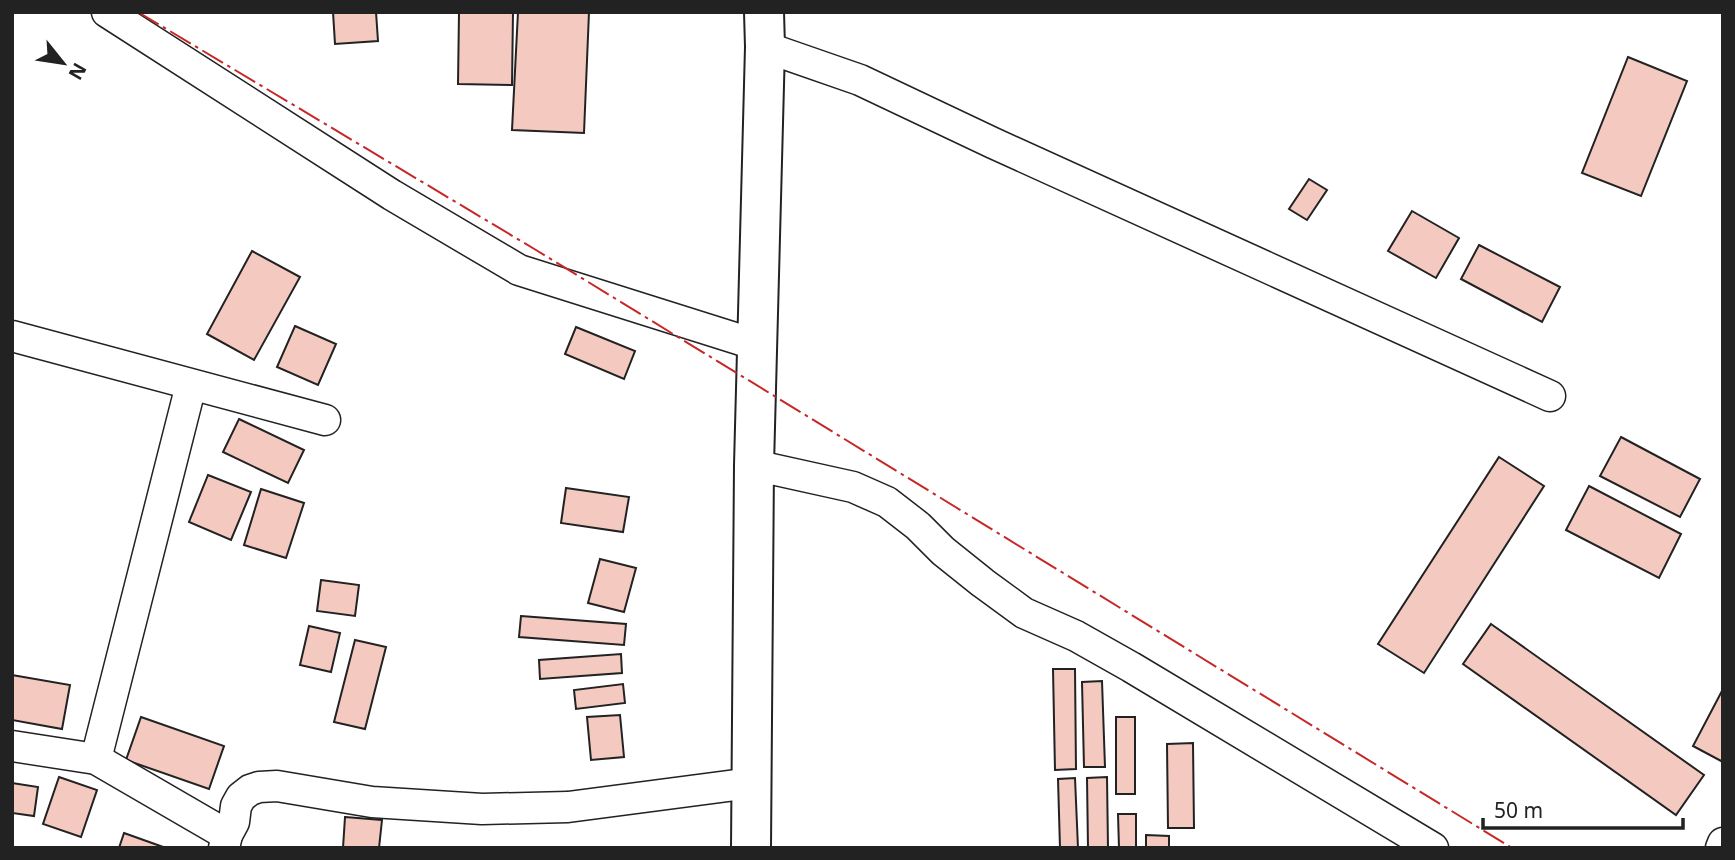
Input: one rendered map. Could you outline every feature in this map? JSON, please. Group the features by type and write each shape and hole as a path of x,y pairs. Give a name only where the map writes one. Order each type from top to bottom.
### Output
{"main road":[{"path":"751,848 754,465 764,30"}],"street":[{"path":"107,12 392,195 519,270 758,345"},
{"path":"764,30 993,143 1550,396"},
{"path":"12,336 325,421"},
{"path":"96,759 191,385"},
{"path":"754,465 853,487 887,502 918,526 943,551 1024,613 1076,636 1131,667 1420,844"},
{"path":"12,746 96,759 226,842 241,797 259,787 277,786 372,802 481,809 568,807 751,783"}],"building":[{"path":"333,12 376,12 378,41 335,44"},
{"path":"459,12 513,12 512,85 458,84"},
{"path":"518,12 589,12 584,133 512,130"},
{"path":"1628,57 1687,81 1641,196 1582,173"},
{"path":"1309,179 1327,190 1307,220 1289,209"},
{"path":"1412,211 1459,238 1436,278 1388,251"},
{"path":"1479,245 1560,287 1542,322 1461,279"},
{"path":"252,251 300,277 254,360 207,334"},
{"path":"295,326 336,344 318,385 277,367"},
{"path":"576,327 635,351 624,379 565,354"},
{"path":"239,419 304,450 288,483 223,452"},
{"path":"1621,437 1700,479 1680,517 1600,476"},
{"path":"1499,457 1544,486 1424,673 1378,644"},
{"path":"208,475 251,492 231,540 189,522"},
{"path":"1589,486 1681,534 1659,578 1566,530"},
{"path":"566,488 629,497 623,532 561,523"},
{"path":"261,489 304,503 286,558 244,545"},
{"path":"600,559 636,568 624,612 588,603"},
{"path":"321,580 359,585 355,616 317,611"},
{"path":"521,616 626,624 624,645 519,637"},
{"path":"1491,624 1704,775 1676,815 1463,664"},
{"path":"309,626 340,633 331,672 300,665"},
{"path":"355,640 386,647 365,729 334,722"},
{"path":"621,654 622,673 540,679 539,660"},
{"path":"1053,669 1075,669 1076,769 1055,770"},
{"path":"12,675 70,685 62,729 12,720"},
{"path":"1102,681 1105,767 1084,767 1082,682"},
{"path":"623,684 625,703 576,709 574,690"},
{"path":"1723,689 1723,762 1693,746"},
{"path":"620,715 624,757 591,760 587,717"},
{"path":"141,717 224,746 209,789 126,760"},
{"path":"1116,717 1135,717 1135,794 1116,794"},
{"path":"1193,743 1194,828 1168,828 1167,744"},
{"path":"59,777 97,790 81,837 43,824"},
{"path":"1107,777 1108,848 1088,848 1087,778"},
{"path":"1075,778 1078,848 1060,848 1058,779"},
{"path":"12,783 38,787 34,816 12,813"},
{"path":"1118,814 1136,814 1136,848 1119,848"},
{"path":"345,817 382,820 379,848 343,848"},
{"path":"124,833 166,848 119,848"},
{"path":"1146,835 1169,836 1169,848 1146,848"}],"power":[{"path":"138,12 536,250 1512,848"}]}
